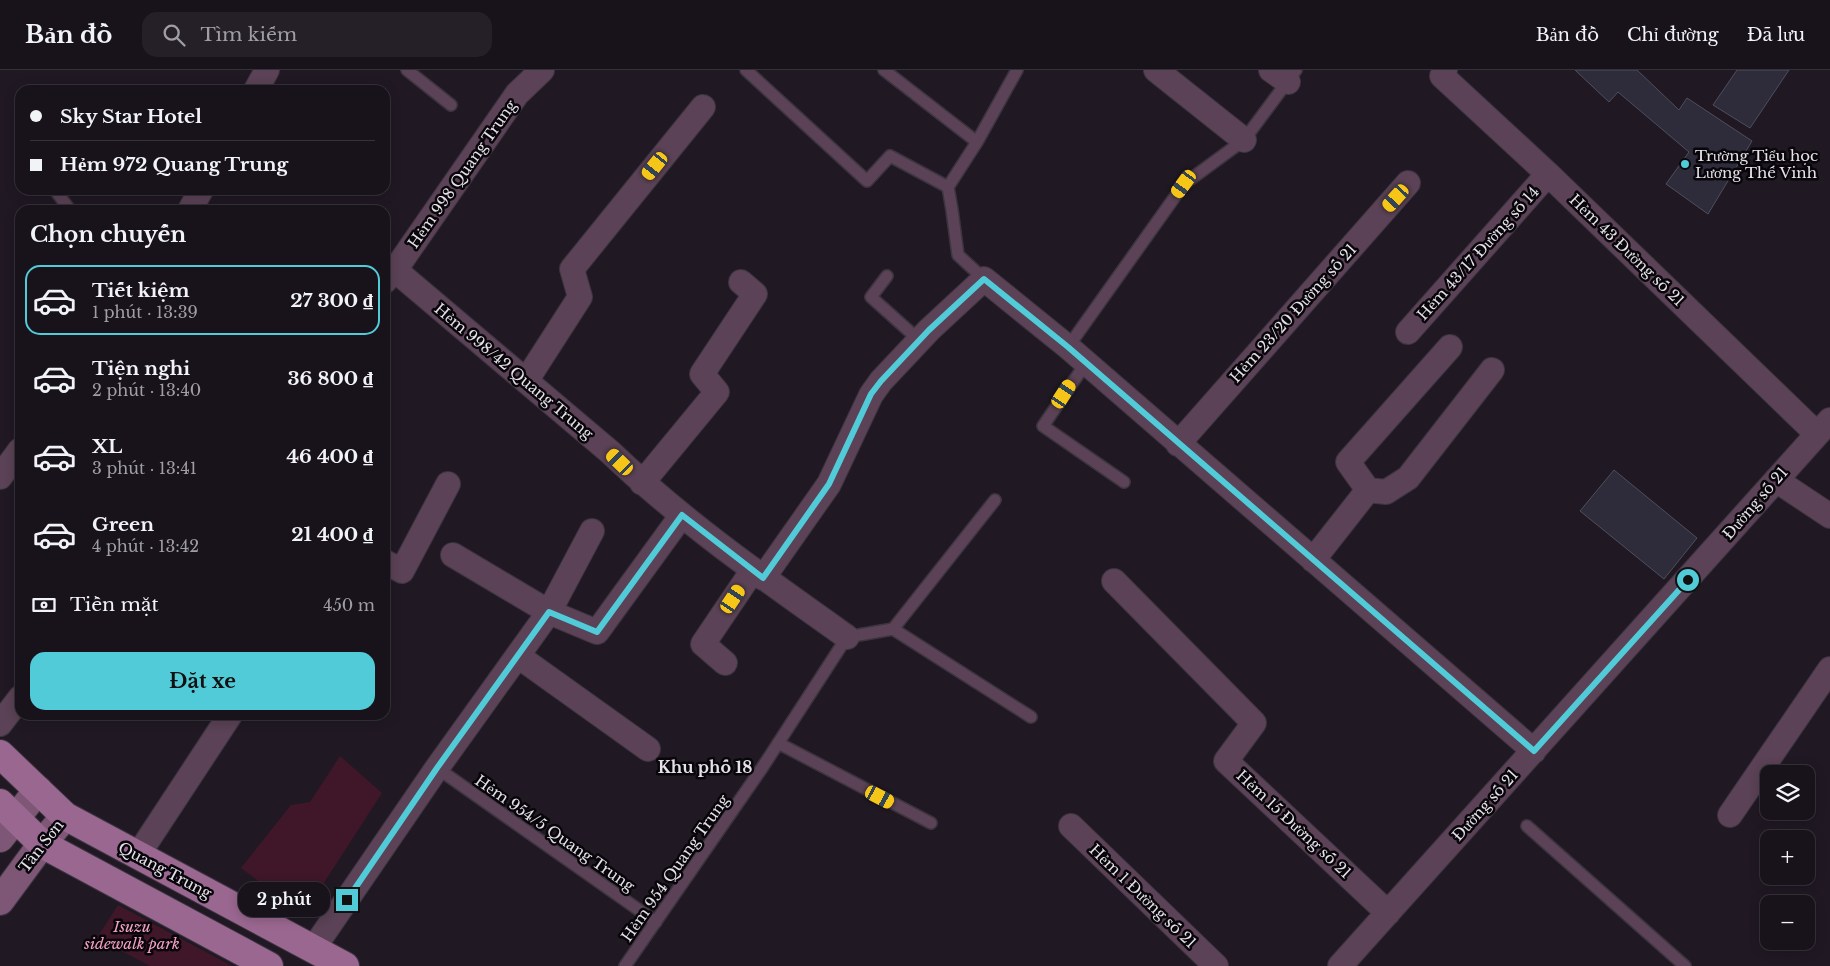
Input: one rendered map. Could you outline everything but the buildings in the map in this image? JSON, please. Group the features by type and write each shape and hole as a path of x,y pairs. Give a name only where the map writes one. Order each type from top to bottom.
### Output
{"main road":[{"name":"Quang Trung","path":"0,754 65,816 345,966"},
{"path":"5,820 42,844 269,966"}],"street":[{"path":"259,85 267,70"},
{"name":"Hẻm 998 Quang Trung","path":"390,276 517,94 542,70"},
{"path":"1156,70 1244,140"},
{"name":"Hẻm 43 Đường số 21","path":"1440,72 1548,174 1824,427"},
{"path":"526,381 580,297 572,269 703,107"},
{"name":"Hẻm 43/17 Đường số 14","path":"1408,332 1548,174"},
{"name":"Hẻm 23/20 Đường số 21","path":"1178,444 1408,183"},
{"name":"Hẻm 998/42 Quang Trung","path":"390,276 526,381 610,452 642,483 682,515 758,574 847,637"},
{"path":"725,663 703,644 829,484 871,394 919,340 984,279 1068,347 1534,751"},
{"path":"642,483 717,392 702,374 755,294 741,282"},
{"path":"1450,347 1348,462 1368,490 1386,492 1408,478 1492,370"},
{"name":"Đường số 21","path":"1340,966 1824,427"},
{"path":"0,477 15,457"},
{"path":"1776,480 1830,516"},
{"path":"390,565 402,571 448,484"},
{"path":"1312,560 1368,490"},
{"path":"453,555 549,612 597,632 682,515"},
{"path":"313,949 437,768 549,612 592,530"},
{"name":"Hẻm 15 Đường số 21","path":"1114,580 1254,723 1226,761 1388,913"},
{"path":"518,656 648,749"},
{"path":"1730,815 1830,669"},
{"path":"0,724 15,704"},
{"path":"138,855 227,720"},
{"path":"5,820 38,790"},
{"name":"Tân Sơn","path":"0,901 65,816"},
{"name":"Hẻm 1 Đường số 21","path":"1071,826 1216,966"}],"lane":[{"path":"407,70 451,105"},
{"path":"746,70 867,181 890,156 948,187"},
{"path":"884,70 978,142"},
{"path":"984,279 958,255 948,187 978,142 1017,70"},
{"path":"1068,347 1184,184 1244,140 1285,74"},
{"path":"58,195 66,205"},
{"path":"887,276 872,297 919,340"},
{"path":"1086,363 1043,426 1124,482"},
{"path":"847,637 893,629 995,500"},
{"path":"893,629 1032,717"},
{"name":"Hẻm 954 Quang Trung","path":"626,966 778,743 847,637"},
{"path":"778,743 931,824"},
{"name":"Hẻm 954/5 Quang Trung","path":"437,768 656,922"},
{"path":"1527,826 1685,966"}],"green space":[{"path":"340,756 382,793 303,915 241,868 291,805 310,802"},
{"name":"Isuzu sidewalk park","path":"118,905 232,966 150,966 97,938"}],"place":[{"name":"Trường Tiểu học Lương Thế Vinh","path":"1685,164"}],"district":[{"name":"Khu phố 18","path":"705,767"}],"route":[{"path":"347,900 437,768 549,612 597,632 682,515 763,578 829,484 871,394 929,330 984,279 1068,347 1212,474 1534,751 1688,580"}]}
